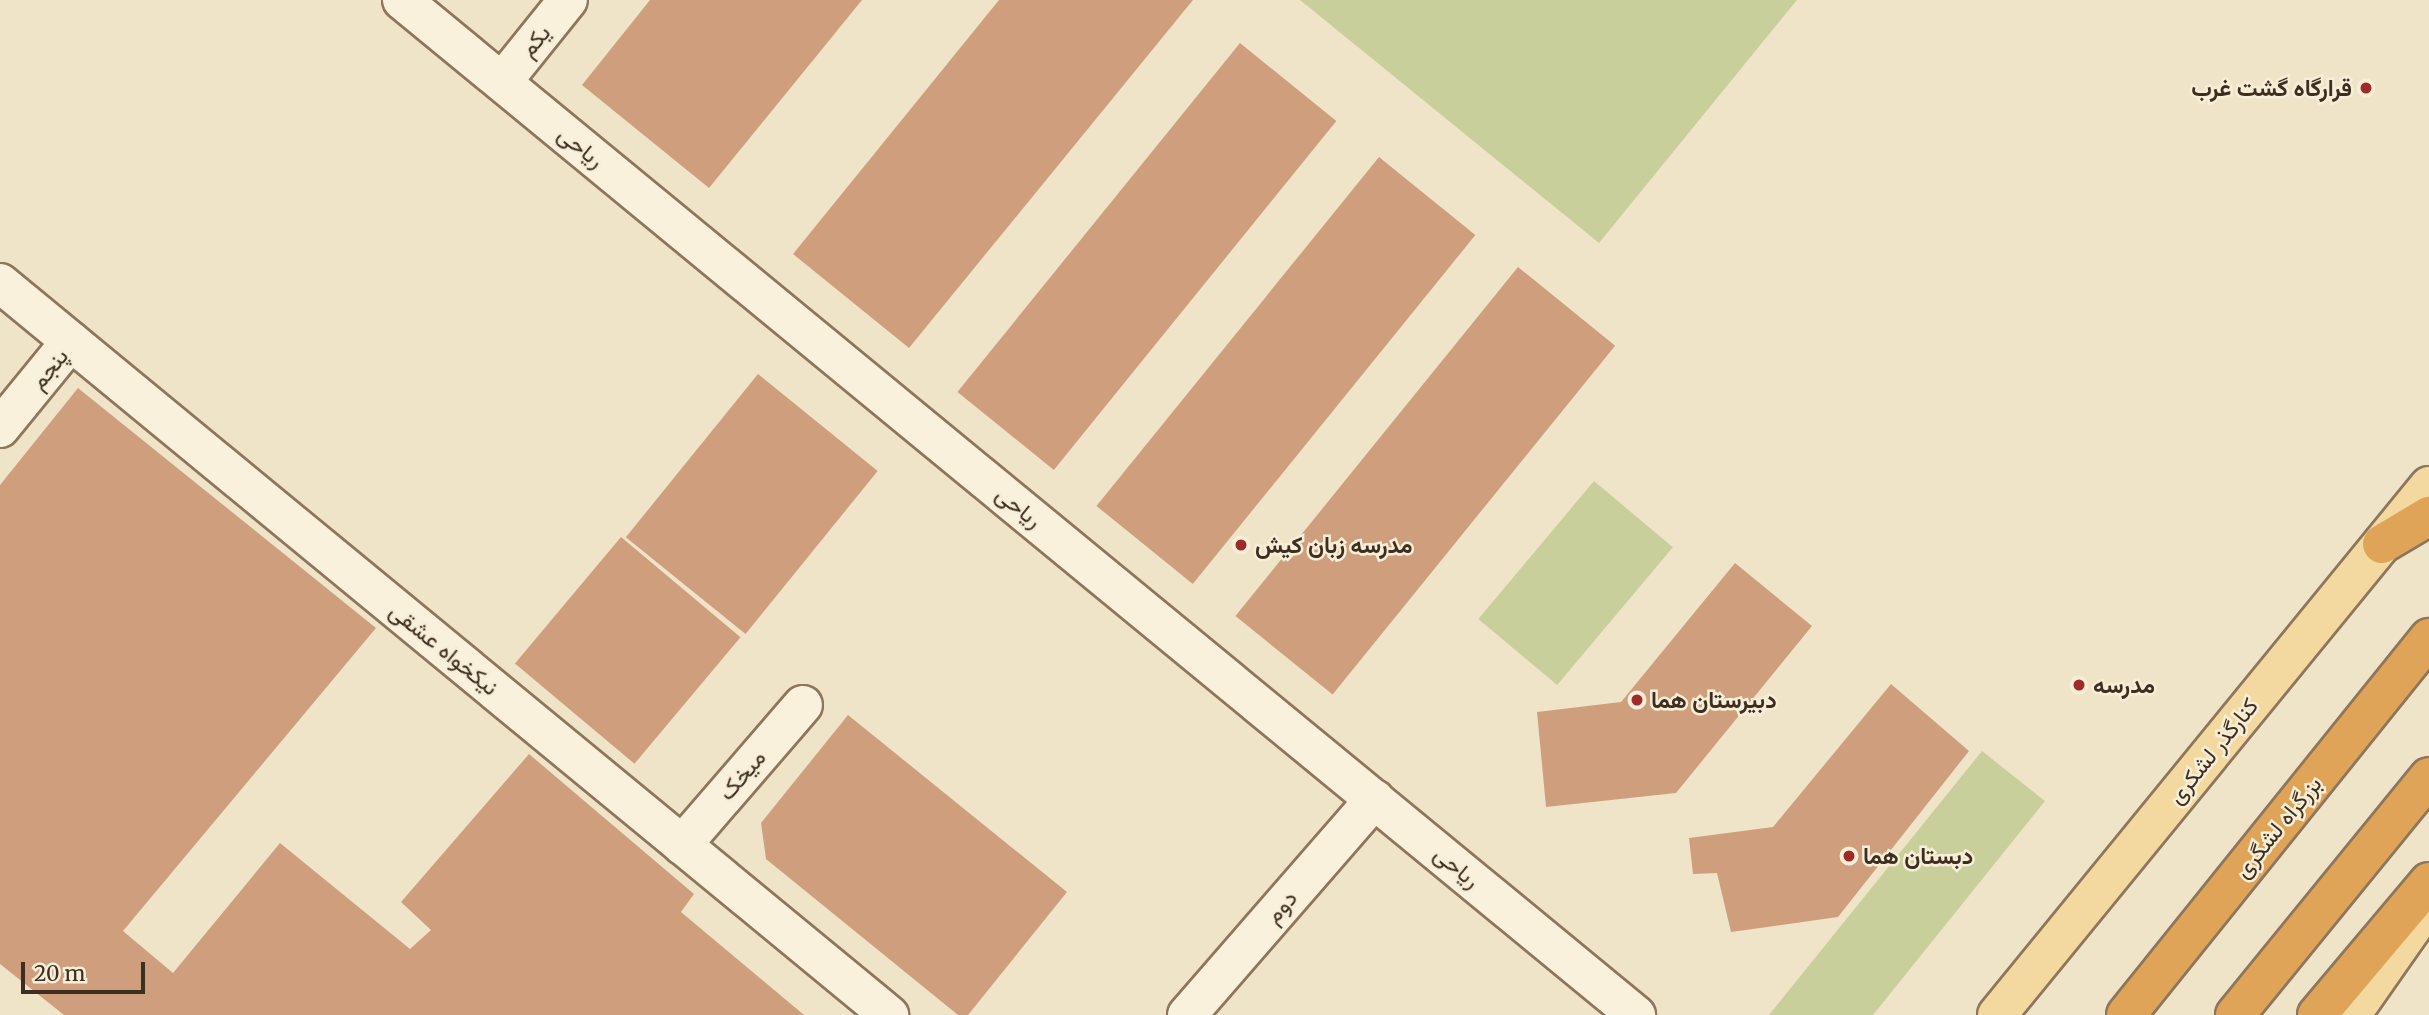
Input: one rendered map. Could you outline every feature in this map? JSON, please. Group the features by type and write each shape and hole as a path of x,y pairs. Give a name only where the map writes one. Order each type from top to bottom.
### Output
{"highway":[{"path":"2382,544 2429,516"},
{"name":"بزرگراه لشگری","path":"2126,1015 2429,638"},
{"path":"2235,1015 2429,777"},
{"path":"2317,1015 2429,881"}],"main road":[{"name":"کنارگذر لشکری","path":"1997,1015 2429,486"},
{"path":"2351,1015 2429,904"}],"street":[{"name":"ریاحی","path":"402,0 1636,1015"},
{"name":"یکم","path":"502,82 568,0"},
{"name":"نیکخواه عشقی","path":"0,283 889,1015"},
{"name":"پنجم","path":"0,428 71,341"},
{"name":"میخک","path":"682,845 803,705"},
{"name":"دوم","path":"1187,1015 1375,799"}],"green space":[{"path":"1300,0 1797,0 1599,243"},
{"path":"1594,481 1673,547 1557,685 1478,619"},
{"path":"1982,751 2045,801 1873,1015 1769,1015"}],"building":[{"path":"650,0 862,0 709,188 582,85"},
{"path":"999,0 1193,0 909,348 793,254"},
{"path":"1240,43 1336,121 1054,470 957,392"},
{"path":"1379,157 1475,235 1193,584 1096,506"},
{"path":"1518,267 1615,346 1333,695 1235,616"},
{"path":"758,374 878,471 746,634 626,537"},
{"path":"78,388 376,628 123,931 173,973 280,843 410,949 431,930 401,902 529,754 694,894 681,912 804,1015 64,1015 0,964 0,485"},
{"path":"621,537 741,637 634,764 515,663"},
{"path":"1735,563 1812,626 1676,793 1546,807 1537,712 1621,702"},
{"path":"1891,684 1969,751 1838,917 1731,932 1717,873 1693,874 1689,838 1773,827"},
{"path":"848,715 1067,892 968,1015 958,1015 766,859 761,823"}],"place":[{"name":"قرارگاه گشت غرب","path":"2366,88"},
{"name":"مدرسه زبان کیش","path":"1241,545"},
{"name":"مدرسه","path":"2079,685"},
{"name":"دبیرستان هما","path":"1637,700"},
{"name":"دبستان هما","path":"1849,856"}]}
